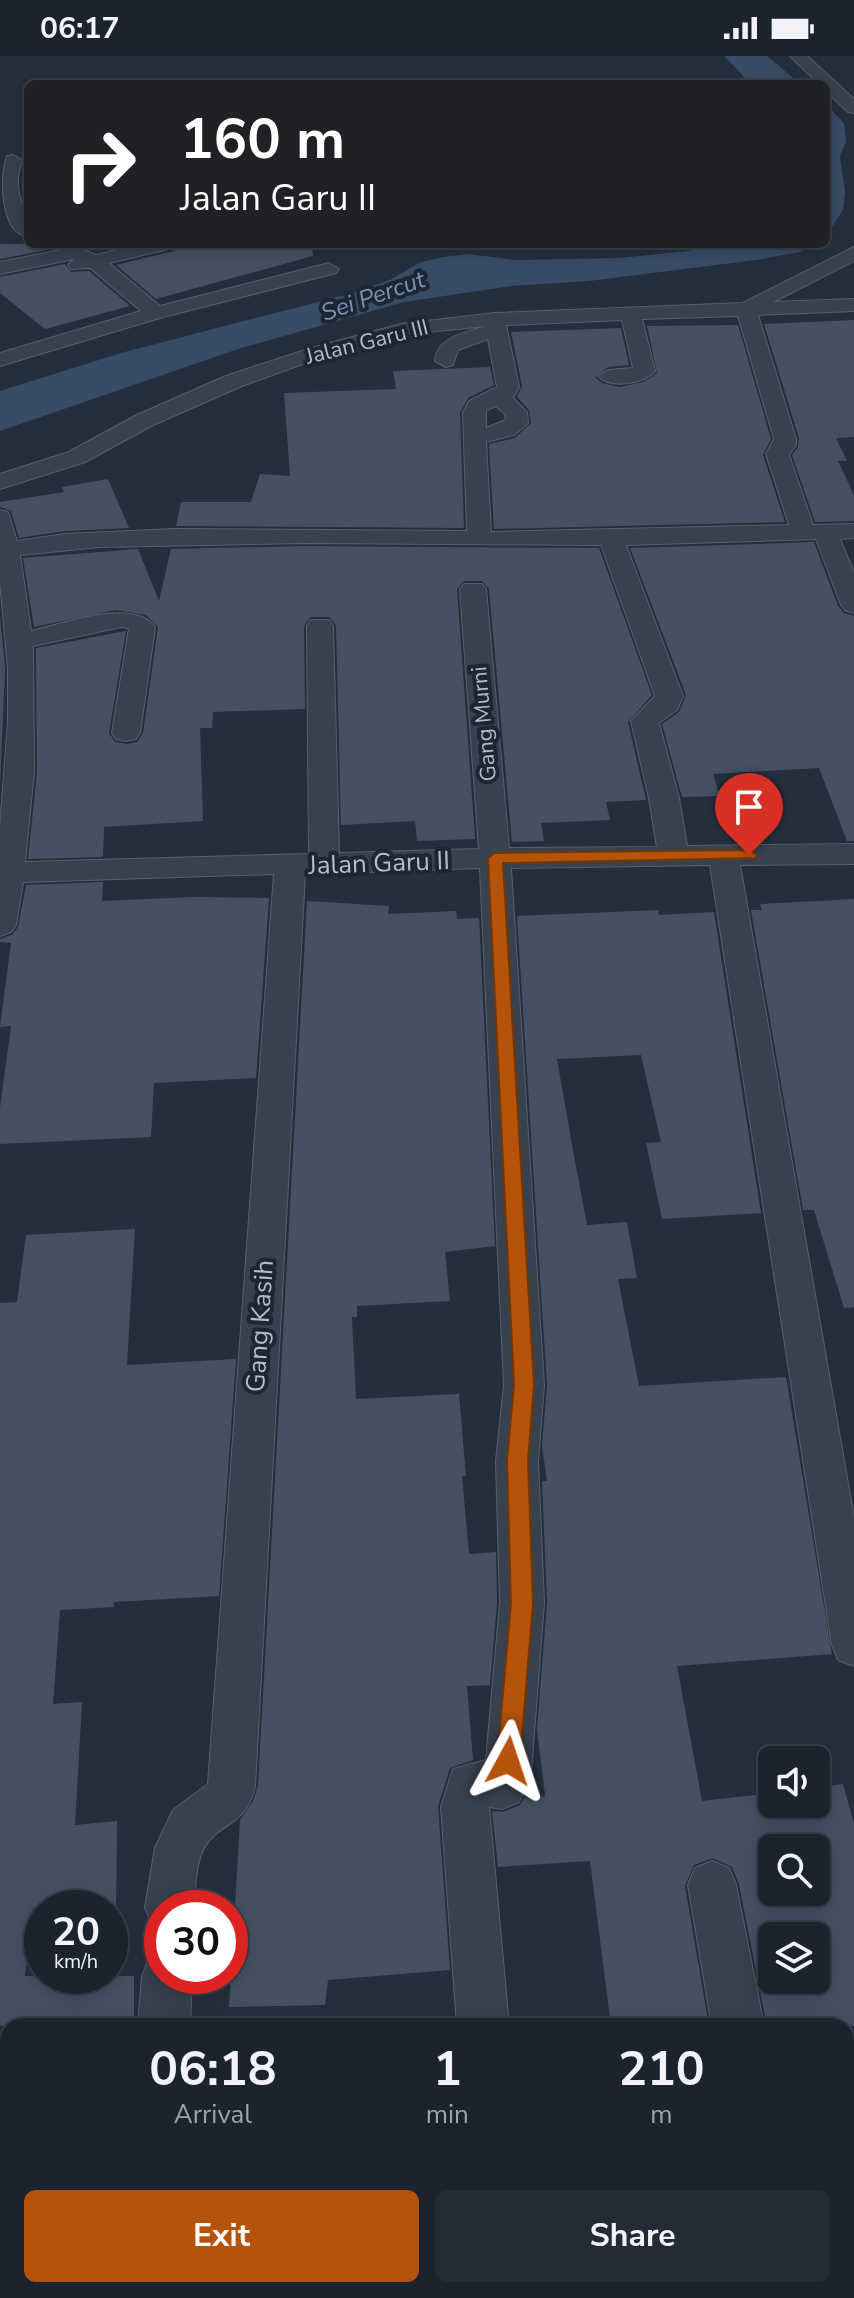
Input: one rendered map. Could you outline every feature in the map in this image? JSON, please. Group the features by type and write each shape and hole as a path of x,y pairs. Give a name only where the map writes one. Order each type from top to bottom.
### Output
{"street":[{"path":"798,56 825,80"},
{"path":"813,69 840,69"},
{"path":"830,85 854,108"},
{"path":"13,160 6,177 6,191 10,206 24,227"},
{"path":"0,236 24,230"},
{"path":"0,287 149,248"},
{"path":"0,268 68,253 94,261 156,313"},
{"path":"854,253 743,311 785,439 785,445 777,454 814,532 854,605"},
{"path":"0,360 156,313 329,269"},
{"name":"Jalan Garu III","path":"0,482 77,457 145,420 221,386 315,353 408,328 631,314 854,305"},
{"path":"609,376 636,375 644,371 631,314"},
{"path":"446,361 446,352 451,346 495,324 508,387 507,393 477,406 475,438 479,539"},
{"path":"475,438 506,430 517,423 516,412 499,397"},
{"path":"0,517 21,641 18,787 0,925"},
{"path":"4,552 66,541 287,533 479,539 854,531"},
{"path":"611,538 669,696 667,704 645,721 664,798 673,855"},
{"name":"Gang Murni","path":"473,589 495,858 524,1385 517,1461 522,1603 508,1772 502,1785 480,1783 470,1786 465,1807 482,2018"},
{"path":"21,641 121,619 136,621 142,627 126,733"},
{"name":"Gang Kasih","path":"171,1890 184,1833 229,1796 231,1786 307,866 320,626"},
{"name":"Jalan Garu II","path":"5,873 495,858 854,854"},
{"path":"723,855 854,1645"},
{"path":"712,1885 737,2018"},
{"path":"164,2018 166,1994"}],"water":[{"path":"724,56 767,56 795,80 747,80"},
{"path":"830,109 844,123 846,141 840,157 845,192 843,210 830,230"},
{"name":"Sei Percut","path":"700,248 809,248 756,260 589,281 511,286 404,302 238,349 0,431 0,391 121,353 349,294 390,280 421,262 468,254 517,260 619,258"}],"building":[{"path":"0,244 57,248 0,259"},
{"path":"176,248 312,248 313,256 156,299 116,265"},
{"path":"65,264 71,272 89,271 130,306 45,329 0,293 0,277"},
{"path":"854,320 854,437 836,438 847,461 838,461 854,495 854,521 815,522 792,455 798,447 799,438 764,324"},
{"path":"738,325 771,439 763,455 785,522 494,529 489,444 515,438 531,423 529,410 517,397 522,386 511,332 621,328 629,365 608,367 595,377 602,383 619,387 644,382 657,373 647,326"},
{"path":"490,367 494,385 468,398 460,413 464,528 176,526 181,502 251,502 260,474 290,476 284,393 396,389 393,371"},
{"path":"108,479 129,528 65,531 19,538 11,511 0,507 0,502 64,492 62,487"},
{"path":"814,542 838,606 844,613 854,616 854,841 847,841 819,768 713,774 720,796 682,797 662,724 679,712 686,695 630,548"},
{"path":"305,546 599,548 652,695 628,722 646,800 606,802 610,820 541,823 544,841 512,842 489,589 482,581 464,581 457,589 475,839 417,841 415,821 341,825 336,626 329,617 311,617 304,626 305,709 213,712 212,728 200,728 203,821 104,827 103,857 28,859 37,772 36,648 126,631 109,733 115,742 127,744 137,742 143,733 158,627 146,615 115,610 34,627 23,558 138,549 159,601 171,549"},
{"path":"0,615 5,669 0,787"},
{"path":"103,882 102,901 269,898 256,1078 154,1083 151,1137 0,1144 0,1108 11,1026 0,1027 11,943 0,942 0,939 12,935 18,927 26,885"},
{"path":"854,899 854,1307 844,1308 814,1210 803,1210 751,910 762,910 760,904"},
{"path":"307,901 389,906 388,914 456,911 457,919 479,918 495,1246 445,1252 450,1301 357,1306 357,1317 352,1317 356,1399 459,1394 469,1554 496,1552 497,1603 490,1685 467,1686 473,1760 450,1768 438,1806 450,1970 328,1980 325,2005 229,2007 230,1994 248,1994 248,1890 236,1890 240,1820 253,1801 258,1786"},
{"path":"658,910 659,915 714,912 761,1213 662,1219 646,1143 661,1142 641,1055 557,1059 587,1225 627,1222 637,1278 618,1279 639,1386 786,1377 832,1654 677,1666 702,1801 758,1795 758,1818 830,1818 830,1786 843,1784 854,1824 854,2018 765,2018 761,1994 830,1994 830,1922 758,1922 758,1980 739,1884 732,1867 713,1858 694,1865 685,1886 708,2018 610,2018 590,1861 498,1867 492,1811 503,1812 520,1805 524,1798 545,1796 537,1729 547,1603 542,1481 547,1481 542,1446 547,1385 517,916"},
{"path":"135,1229 127,1365 236,1359 219,1596 114,1602 114,1607 60,1610 53,1704 82,1702 75,1825 117,1821 116,1890 24,1890 24,1994 128,1994 128,1976 134,1976 134,2018 0,2018 0,1303 17,1302 26,1235"}],"route":[{"path":"508,1761 522,1603 517,1461 524,1385 495,858 749,855"}]}
